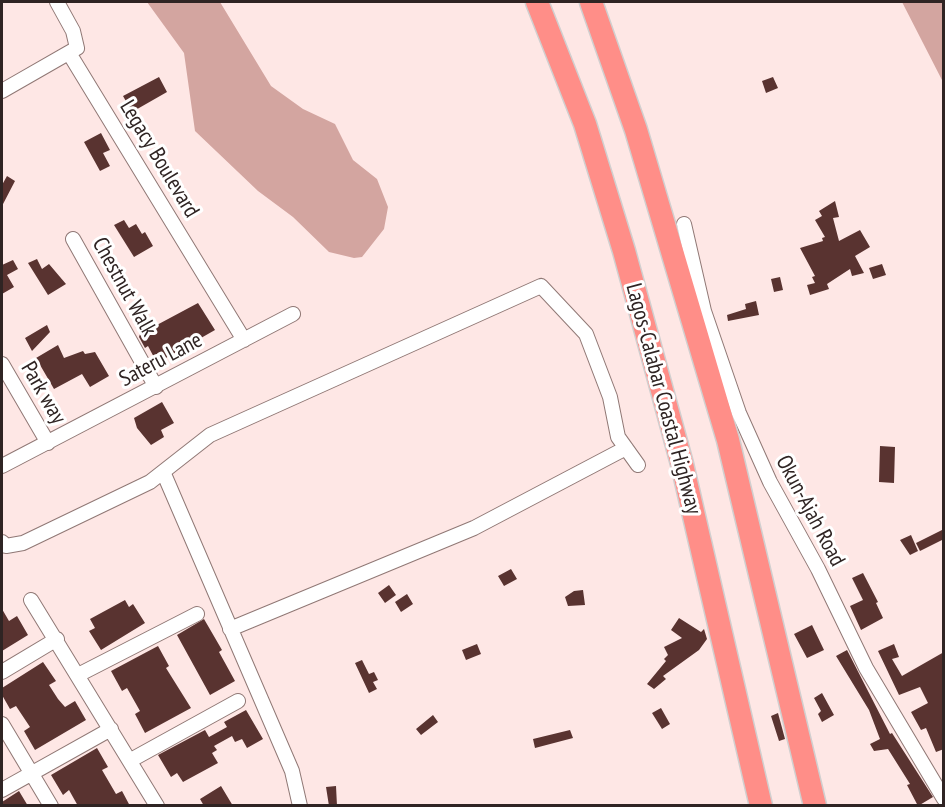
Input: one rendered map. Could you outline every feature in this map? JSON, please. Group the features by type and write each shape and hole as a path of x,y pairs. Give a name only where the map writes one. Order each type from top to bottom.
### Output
{"highway":[{"name":"Lagos-Calabar Coastal Highway","path":"537,2 585,124 624,251 682,464 761,806"},
{"path":"591,2 636,130 728,440 815,806"}],"street":[{"path":"2,91 77,48 73,31 57,2"},
{"name":"Legacy Boulevard","path":"69,53 244,340"},
{"name":"Okun-Ajah Road","path":"684,224 704,311 743,423 770,482 818,569 866,668 944,799"},
{"name":"Chestnut Walk","path":"73,239 156,387"},
{"path":"2,542 6,546 23,543 164,474 210,435 541,286 586,334 610,397 618,436 638,465"},
{"name":"Sateru Lane","path":"2,466 293,314"},
{"name":"Park way","path":"2,364 48,443"},
{"path":"230,629 474,528 626,448"},
{"path":"164,474 292,771 300,806"},
{"path":"31,600 57,639 157,806"},
{"path":"78,675 197,614"},
{"path":"2,672 57,639"},
{"path":"131,760 238,701"},
{"path":"2,724 51,806"},
{"path":"2,790 111,729"}],"shaded area":[{"path":"147,2 220,2 271,86 303,109 335,124 353,160 377,179 388,207 384,229 362,257 354,258 329,252 293,217 258,191 195,131 184,53"},
{"path":"902,2 943,2 943,82"}],"building":[{"path":"159,77 167,92 132,112 123,96"},
{"path":"773,77 778,88 766,93 762,81"},
{"path":"101,133 110,150 103,153 110,166 100,171 84,142"},
{"path":"7,176 15,181 2,206 2,185"},
{"path":"835,201 839,217 833,218 839,241 860,230 870,247 855,256 864,273 852,276 850,269 827,284 829,289 810,295 807,285 815,283 812,277 815,276 800,248 823,241 822,238 825,237 815,220 822,216 819,211"},
{"path":"124,220 129,228 136,224 142,234 145,232 153,246 134,257 114,225"},
{"path":"37,259 42,269 49,264 66,284 48,295 28,263"},
{"path":"13,260 18,269 7,275 14,287 2,294 2,265"},
{"path":"882,264 886,275 873,279 869,268"},
{"path":"780,277 783,290 774,292 771,279"},
{"path":"756,301 759,315 728,321 727,315 746,309 745,304"},
{"path":"198,303 215,330 157,363 148,346 145,348 139,337 140,334"},
{"path":"47,325 50,332 32,351 25,338"},
{"path":"58,345 64,358 83,351 85,354 95,352 109,376 90,387 82,374 54,389 36,358"},
{"path":"162,402 174,423 161,430 164,437 151,445 137,428 134,418"},
{"path":"880,446 895,447 894,483 879,482"},
{"path":"944,529 944,539 920,551 916,543"},
{"path":"911,535 918,551 910,555 900,540"},
{"path":"511,569 517,579 504,586 498,576"},
{"path":"863,573 878,602 876,603 883,618 861,630 850,606 863,600 852,578"},
{"path":"389,585 396,595 385,603 378,593"},
{"path":"583,590 585,605 568,606 565,597 574,591"},
{"path":"407,594 413,604 401,612 395,602"},
{"path":"125,600 129,607 133,604 145,623 101,650 89,631 95,628 90,619"},
{"path":"2,609 9,621 17,616 28,635 2,651"},
{"path":"679,618 701,632 704,629 707,639 699,650 663,676 666,679 654,689 647,684 666,661 664,659 668,655 664,647 682,638 671,630"},
{"path":"204,619 222,650 219,652 235,681 210,695 177,635"},
{"path":"812,625 824,650 807,658 794,634"},
{"path":"477,644 481,654 466,660 462,650"},
{"path":"894,644 899,657 892,659 902,676 944,652 944,749 936,752 926,728 921,730 911,712 928,703 920,687 899,695 878,651"},
{"path":"158,646 169,666 166,668 191,708 145,733 135,714 140,711 127,688 122,691 111,671"},
{"path":"847,650 890,734 892,733 933,797 918,806 907,785 910,784 888,749 874,751 870,744 880,739 869,710 836,656"},
{"path":"362,660 369,674 374,672 378,680 373,682 377,689 369,693 355,663"},
{"path":"43,662 56,681 49,685 58,699 65,707 75,701 86,720 35,750 24,731 30,727 16,706 10,709 2,695 2,688"},
{"path":"822,693 834,715 822,722 818,714 821,711 814,698"},
{"path":"661,708 670,724 662,729 652,713"},
{"path":"246,710 263,739 247,748 242,739 235,742 232,736 214,746 217,750 212,753 218,763 183,782 177,773 171,777 158,755 205,730 209,737 227,727 224,722"},
{"path":"778,713 785,739 779,741 771,716"},
{"path":"433,715 438,722 421,735 416,729"},
{"path":"570,730 573,738 535,748 533,739"},
{"path":"97,748 108,767 102,770 116,794 122,791 130,806 78,806 69,790 63,795 51,775"},
{"path":"221,786 233,806 204,806 200,799"},
{"path":"336,786 337,806 329,806 326,787"},
{"path":"19,791 28,806 2,806 2,802"}]}
